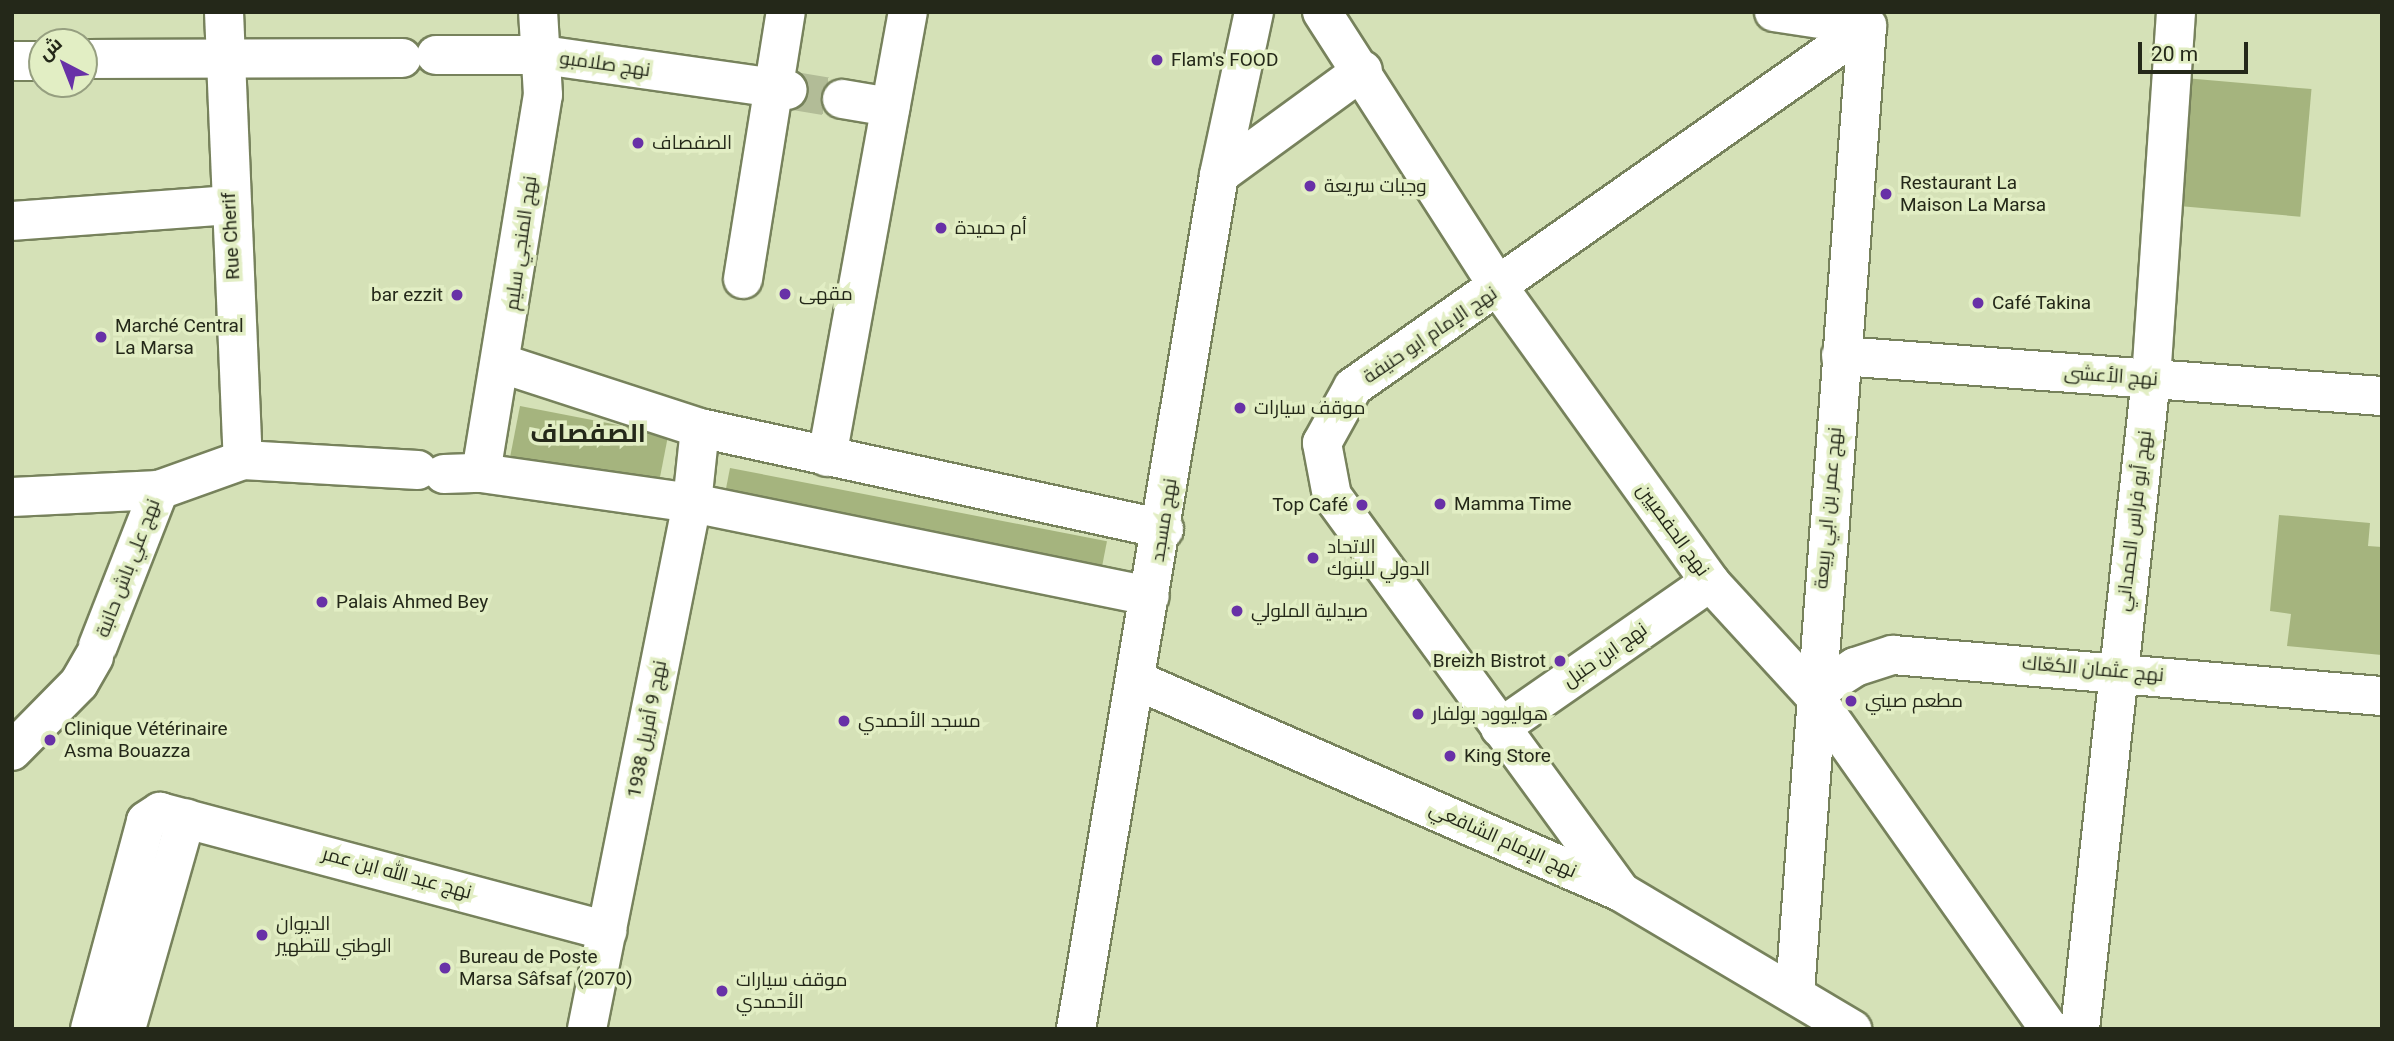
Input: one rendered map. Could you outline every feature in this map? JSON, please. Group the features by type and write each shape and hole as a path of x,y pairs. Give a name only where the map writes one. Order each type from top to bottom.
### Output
{"street":[{"name":"Rue Cherif","path":"224,12 228,55 229,205 243,460"},
{"name":"نهج المنجي سليم","path":"448,472 503,364 543,55 538,12"},
{"path":"743,279 781,89 786,12"},
{"path":"827,457 908,12"},
{"name":"نهج مسجد","path":"1076,1029 1138,681 1150,596 1164,529 1219,176 1254,12"},
{"name":"نهج الحفصيين","path":"1322,12 1363,69 1499,288 1710,582 1814,694 2049,1029"},
{"path":"1774,12 1867,26"},
{"name":"نهج أبو فراس الحمداني","path":"2080,1029 2151,379 2176,12"},
{"name":"نهج الإمام ابو حنيفة","path":"1621,892 1332,496 1322,443 1353,387 1499,288 1867,26"},
{"name":"نهج عمر بن ابي ربيعة","path":"1795,991 1814,694 1867,26"},
{"name":"نهج صلامبو","path":"98,59 228,55 543,55 781,89"},
{"path":"1219,176 1363,69"},
{"path":"842,99 890,107"},
{"path":"12,221 229,205"},
{"name":"نهج الأعشى","path":"1841,356 2382,397"},
{"path":"503,364 700,428 1164,529"},
{"name":"نهج 9 أفريل 1938","path":"587,1029 692,503 700,428"},
{"path":"12,497 159,490 243,460 448,472 692,503 1150,596"},
{"name":"نهج علي باش حانبة","path":"12,751 79,683 96,651 159,490"},
{"name":"نهج ابن حنبل","path":"1500,728 1710,582"},
{"name":"نهج عثمان الكعّاك","path":"1814,694 1856,667 1893,654 2118,670 2382,696"},
{"name":"نهج الإمام الشافعي","path":"1138,681 1621,892 1795,991 1853,1029"},
{"name":"نهج عبد الله ابن عمر","path":"90,1029 146,821 160,812 607,931"},
{"path":"126,1029 186,818"}],"green space":[{"path":"2173,77 2311,89 2300,217 2162,205"},
{"path":"520,406 668,435 657,494 509,465"},
{"path":"730,468 1107,541 1101,573 724,499"},
{"path":"2279,515 2370,523 2368,546 2382,547 2382,655 2287,646 2291,614 2270,611"}],"tunnel":[{"path":"788,90 842,99"}],"place":[{"name":"Flam's FOOD","path":"1157,60"},
{"name":"الصفصاف","path":"638,143"},
{"name":"وجبات سريعة","path":"1310,186"},
{"name":"Restaurant La Maison La Marsa","path":"1886,194"},
{"name":"أم حميدة","path":"941,228"},
{"name":"مقهى","path":"785,294"},
{"name":"bar ezzit","path":"457,295"},
{"name":"Café Takina","path":"1978,303"},
{"name":"Marché Central La Marsa","path":"101,337"},
{"name":"موقف سيارات","path":"1240,408"},
{"name":"Mamma Time","path":"1440,504"},
{"name":"Top Café","path":"1362,505"},
{"name":"الاتحاد الدولي للبنوك","path":"1313,558"},
{"name":"Palais Ahmed Bey","path":"322,602"},
{"name":"صيدلية الملولي","path":"1237,611"},
{"name":"Breizh Bistrot","path":"1560,661"},
{"name":"مطعم صيني","path":"1851,701"},
{"name":"هوليوود بولفار","path":"1418,714"},
{"name":"مسجد الأحمدي","path":"844,721"},
{"name":"Clinique Vétérinaire Asma Bouazza","path":"50,740"},
{"name":"King Store","path":"1450,756"},
{"name":"الديوان الوطني للتطهير","path":"262,935"},
{"name":"Bureau de Poste Marsa Sâfsaf (2070)","path":"445,968"},
{"name":"موقف سيارات الأحمدي","path":"722,991"}],"district":[{"name":"الصفصاف","path":"588,434"}]}
